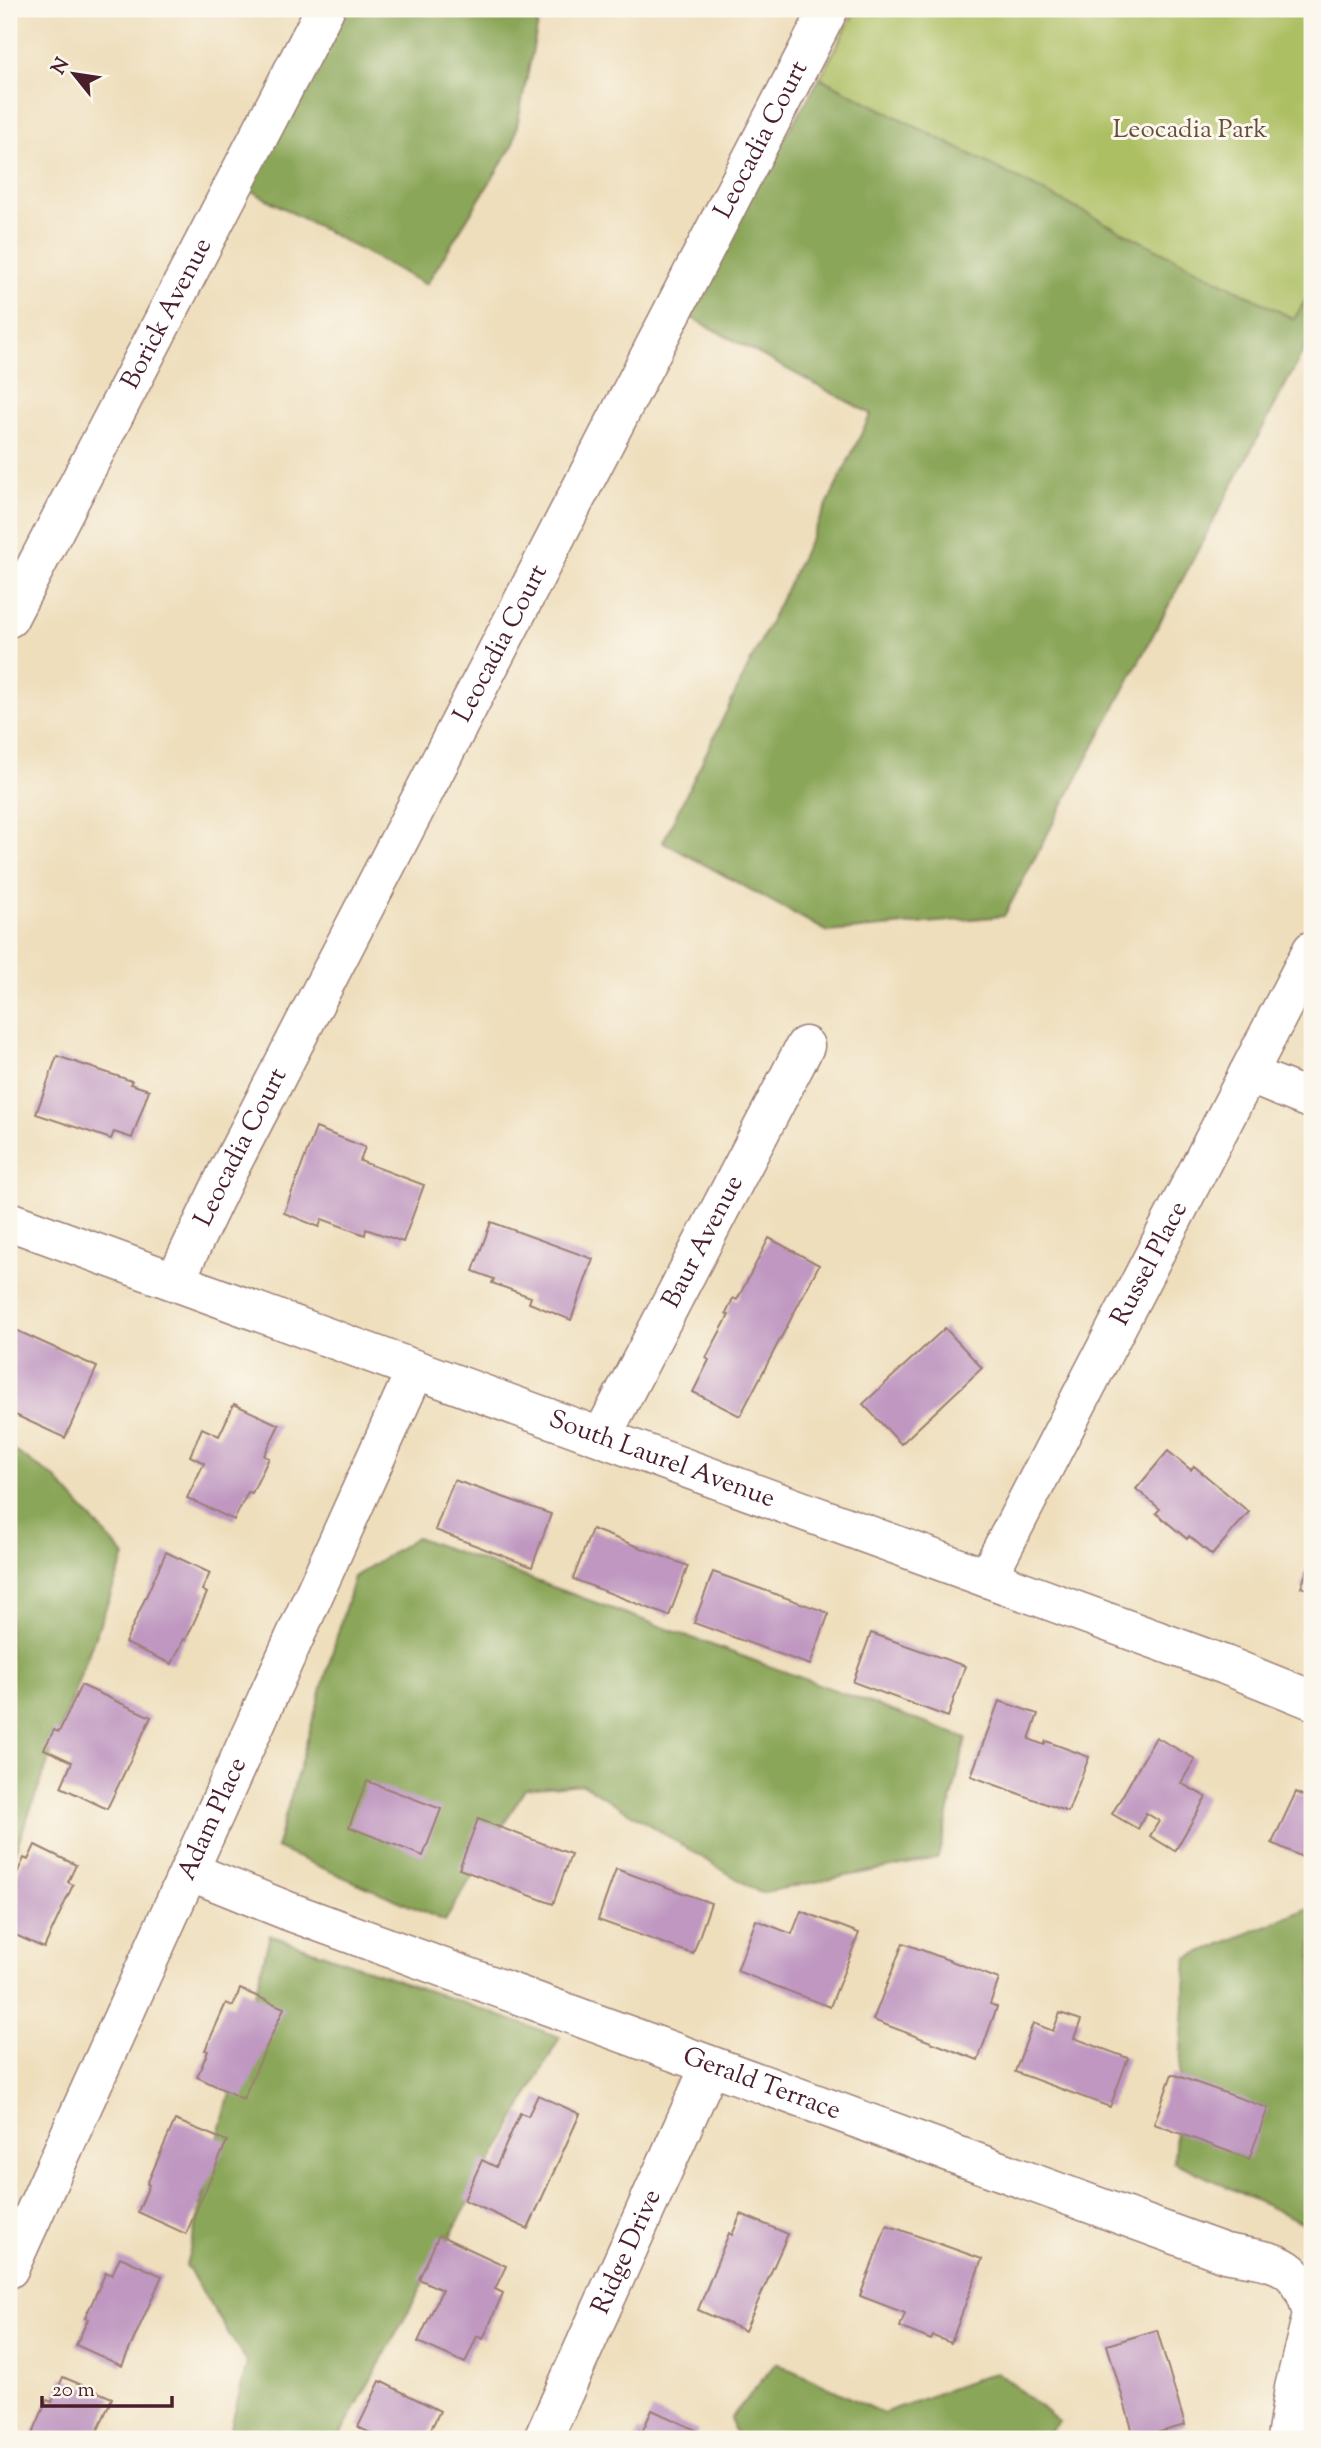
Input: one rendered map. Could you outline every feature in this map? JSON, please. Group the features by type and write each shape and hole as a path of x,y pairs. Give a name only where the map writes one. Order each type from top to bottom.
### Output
{"street":[{"name":"Borick Avenue","path":"9,618 325,9"},
{"name":"Leocadia Court","path":"175,1281 227,1173 829,9"},
{"name":"Russel Place","path":"987,1577 1312,950"},
{"name":"Baur Avenue","path":"602,1436 805,1046"},
{"path":"1248,1074 1312,1100"},
{"name":"South Laurel Avenue","path":"9,1221 987,1577 1226,1665 1312,1700"},
{"name":"Adam Place","path":"9,2269 415,1371"},
{"name":"Gerald Terrace","path":"189,1871 288,1911 1225,2253 1277,2263 1299,2279 1307,2291 1312,2314 1294,2388 1286,2439"},
{"name":"Ridge Drive","path":"543,2439 710,2066"}],"green space":[{"path":"319,9 541,9 513,145 426,285 235,182"},
{"name":"Leocadia Park","path":"856,9 1312,9 1312,290 1294,319 820,78"},
{"path":"820,78 1294,319 1312,290 1312,335 1004,916 828,932 663,842 871,414 681,312"},
{"path":"9,1447 55,1478 125,1556 9,1867"},
{"path":"416,1537 966,1738 938,1858 760,1893 583,1784 525,1789 445,1921 276,1848 354,1577"},
{"path":"1312,1907 1312,2227 1174,2162 1187,1958"},
{"path":"270,1935 560,2037 338,2439 228,2439 247,2363 186,2265"},
{"path":"776,2363 883,2413 997,2372 1059,2422 1039,2439 736,2439 731,2418"}],"building":[{"path":"57,1056 132,1081 130,1084 149,1090 132,1138 114,1132 111,1139 36,1114"},
{"path":"316,1128 365,1147 360,1161 424,1185 403,1242 366,1229 365,1235 322,1219 319,1227 284,1213"},
{"path":"491,1222 593,1259 571,1320 529,1303 531,1297 492,1283 494,1279 473,1271"},
{"path":"769,1238 819,1265 740,1416 693,1392 709,1360 706,1358 729,1315 726,1314 733,1298 737,1300"},
{"path":"9,1327 97,1367 65,1438 9,1412"},
{"path":"945,1328 982,1368 901,1444 863,1404"},
{"path":"234,1404 279,1425 264,1456 269,1458 252,1493 248,1492 234,1520 187,1498 204,1463 190,1456 202,1428 219,1436"},
{"path":"1168,1451 1191,1470 1194,1466 1249,1512 1212,1555 1189,1536 1187,1539 1156,1513 1160,1509 1136,1489"},
{"path":"454,1480 551,1514 532,1567 435,1530"},
{"path":"592,1529 688,1566 669,1616 573,1579"},
{"path":"166,1552 210,1573 202,1590 207,1593 172,1664 125,1643"},
{"path":"1312,1557 1312,1591 1301,1587"},
{"path":"713,1572 829,1613 810,1665 694,1623"},
{"path":"871,1633 965,1666 948,1717 853,1682"},
{"path":"81,1685 151,1717 107,1809 61,1787 72,1762 44,1749 54,1730 59,1732"},
{"path":"999,1701 1038,1714 1029,1739 1044,1745 1046,1741 1089,1757 1068,1812 971,1776"},
{"path":"1156,1737 1195,1759 1181,1783 1206,1797 1175,1851 1150,1836 1159,1821 1146,1813 1138,1829 1112,1814"},
{"path":"367,1781 441,1809 423,1856 349,1827"},
{"path":"1296,1792 1312,1800 1312,1882 1304,1878 1311,1861 1272,1843"},
{"path":"478,1819 571,1854 553,1904 459,1869"},
{"path":"35,1845 76,1865 68,1882 73,1885 44,1948 9,1932 9,1891 24,1858 28,1860"},
{"path":"616,1869 711,1903 693,1954 598,1920"},
{"path":"801,1911 859,1933 830,2007 737,1971 756,1920 792,1934"},
{"path":"903,1943 999,1979 990,2004 997,2007 978,2060 873,2020"},
{"path":"240,1989 284,2008 243,2099 197,2077 208,2051 205,2050 226,2003 233,2006"},
{"path":"1060,2013 1081,2020 1074,2038 1128,2058 1110,2107 1015,2072 1033,2023 1053,2031"},
{"path":"1172,2074 1268,2108 1249,2159 1154,2124"},
{"path":"538,2095 580,2114 528,2229 464,2200 482,2160 496,2167 520,2113 528,2116"},
{"path":"175,2120 227,2141 186,2234 138,2212"},
{"path":"741,2214 788,2234 745,2331 698,2310 729,2233 732,2235"},
{"path":"887,2225 982,2259 951,2343 933,2336 931,2340 900,2327 905,2313 860,2296"},
{"path":"439,2235 506,2266 495,2289 503,2293 483,2339 477,2336 465,2363 418,2342 442,2290 419,2279"},
{"path":"120,2257 162,2276 122,2366 76,2345 106,2272 112,2275"},
{"path":"1157,2330 1185,2425 1135,2439 1107,2345"},
{"path":"63,2377 112,2398 94,2439 34,2439 36,2437 32,2435 47,2400 52,2402"},
{"path":"380,2381 440,2411 426,2439 369,2439 372,2434 358,2427"},
{"path":"652,2410 698,2431 694,2439 635,2439 639,2430 642,2432"}]}
